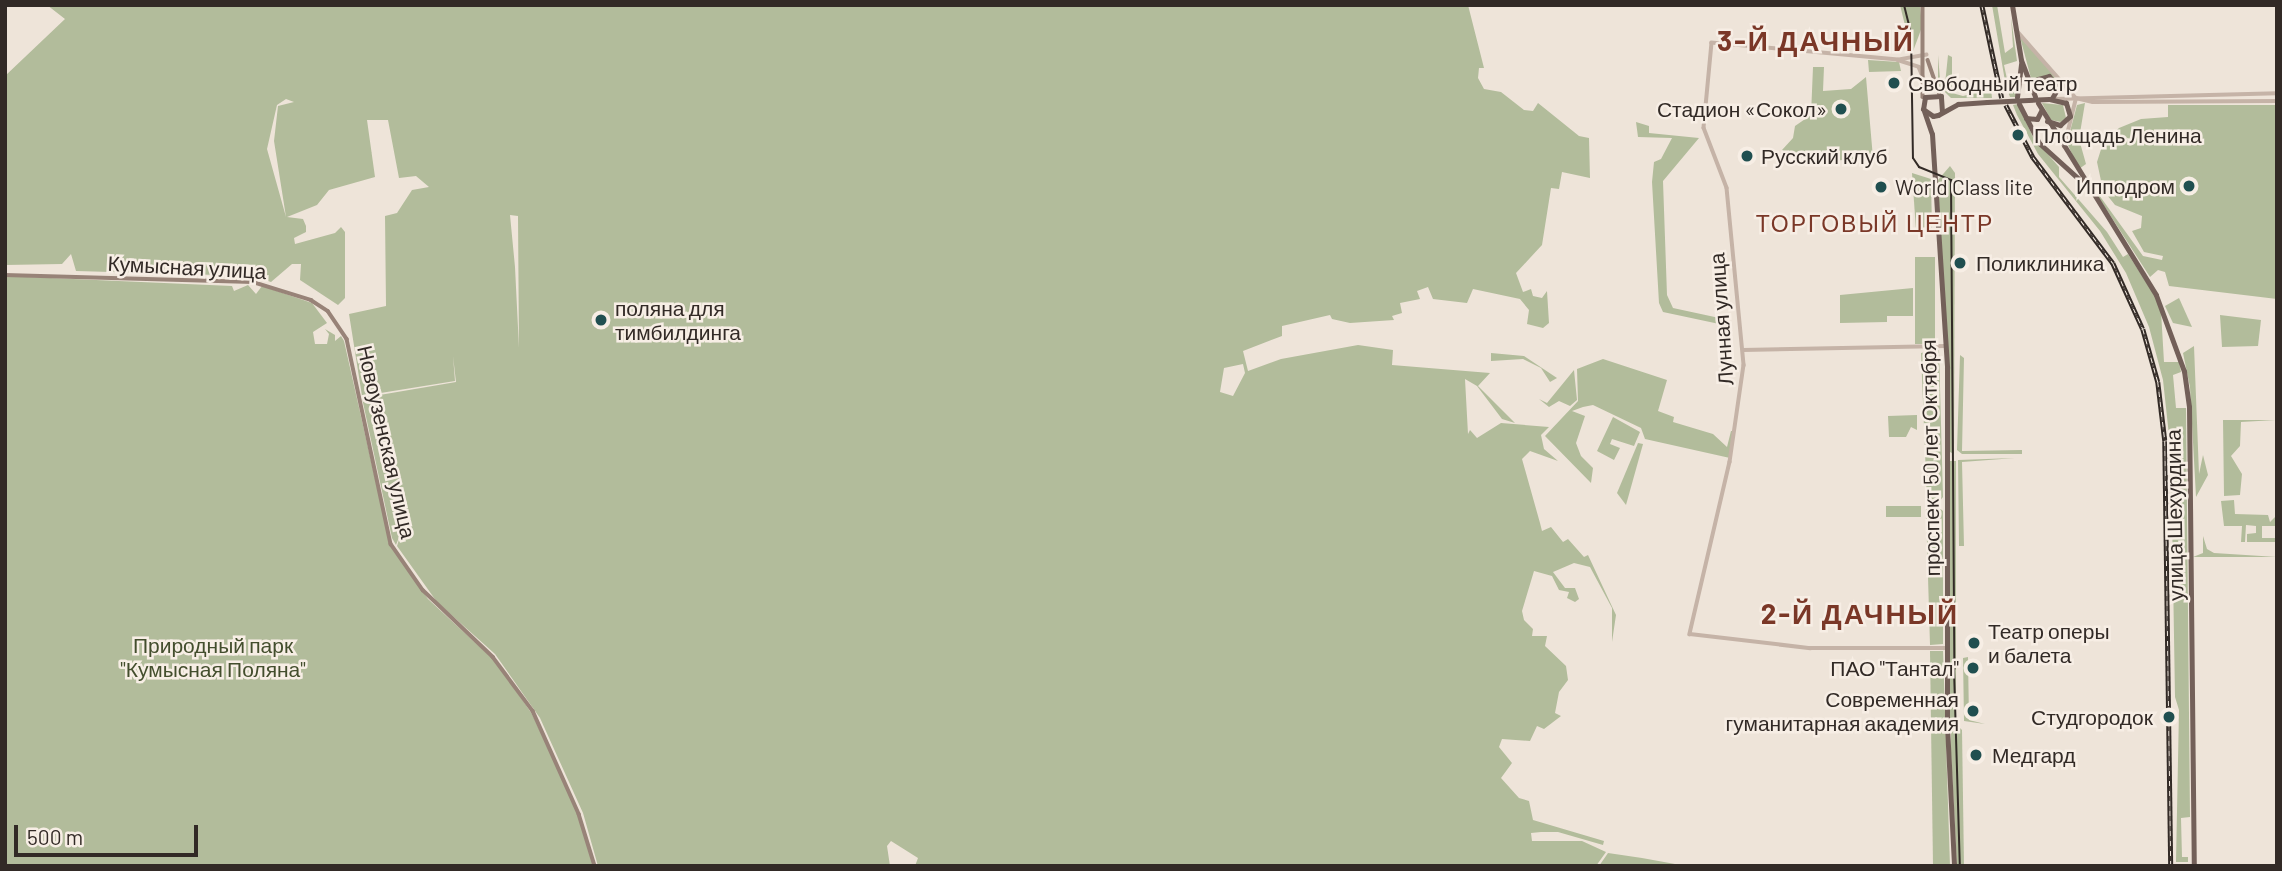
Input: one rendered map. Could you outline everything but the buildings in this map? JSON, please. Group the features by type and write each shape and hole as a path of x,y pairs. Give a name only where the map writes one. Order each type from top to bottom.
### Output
{"main road":[{"path":"1923,5 1927,55 1924,111 1932,116 1958,104 2049,99 2066,103 2070,116 2060,125 2047,121"},
{"path":"2012,5 2021,60 2033,91"},
{"path":"1927,55 1939,94 1941,113"},
{"path":"2017,97 2021,60"},
{"path":"2033,91 2038,79 2050,77 2058,91 2049,99"},
{"path":"2017,88 2023,83 2033,91"},
{"path":"1923,100 1930,94 1939,94 1958,104"},
{"name":"улица Шехурдина","path":"2038,103 2075,172 2089,189 2157,295 2176,338 2186,386 2194,866"},
{"name":"улица Шехурдина","path":"2019,104 2045,151 2075,172"},
{"path":"2024,116 2035,120 2041,110"},
{"name":"проспект 50 лет Октября","path":"1924,111 1932,134 1945,346 1947,648 1954,866"},
{"name":"проспект 50 лет Октября","path":"1932,134 1941,113"},
{"name":"Кумысная улица","path":"5,275 266,285 321,306 346,339"},
{"name":"Новоузенская улица","path":"346,339 391,544 423,590 493,657 533,711 579,814 595,866"}],"street":[{"path":"2016,30 2076,98 2093,102 2277,101"},
{"name":"Лунная улица","path":"1898,60 1712,43 1704,128 1727,188 1743,350 1743,389 1731,462 1690,634 1810,648 1947,648"},
{"path":"1898,60 1927,55"},
{"path":"1898,60 1919,67 1925,81"},
{"path":"2049,99 2090,95 2277,93"},
{"path":"2064,149 2076,98"},
{"path":"1743,350 1945,346"}],"green space":[{"path":"47,5 1468,5 1484,68 1479,68 1478,78 1484,89 1501,92 1524,110 1533,111 1538,103 1579,136 1589,138 1590,178 1562,172 1559,189 1551,188 1542,245 1516,273 1523,292 1531,289 1533,296 1542,298 1547,291 1549,323 1543,328 1527,324 1529,310 1520,299 1473,289 1467,303 1433,299 1428,287 1417,291 1420,299 1400,303 1402,313 1392,316 1394,320 1350,323 1332,319 1330,315 1282,326 1282,336 1243,351 1248,371 1281,359 1358,345 1393,350 1392,365 1490,373 1478,386 1515,423 1502,419 1477,386 1465,379 1468,434 1470,430 1477,438 1501,423 1549,427 1541,435 1544,449 1558,461 1530,451 1522,459 1542,531 1551,527 1563,542 1568,539 1584,557 1588,555 1616,615 1612,642 1612,608 1590,567 1574,563 1553,572 1565,588 1575,588 1579,599 1575,602 1567,598 1569,592 1559,590 1552,576 1534,571 1522,611 1524,620 1533,629 1532,636 1547,636 1545,646 1566,666 1568,680 1559,692 1555,713 1561,716 1544,729 1537,726 1530,741 1502,739 1499,747 1512,763 1501,778 1519,798 1529,801 1533,820 1604,841 1603,845 1558,832 1541,832 1531,833 1532,841 1582,841 1606,852 1596,866 915,866 918,858 891,841 887,846 890,866 598,866 583,813 540,718 495,654 437,602 397,546 403,527 396,545 392,538 362,398 456,382 453,356 455,381 362,396 349,314 386,306 385,216 397,213 412,190 429,187 416,176 399,178 388,120 367,120 375,177 329,190 317,205 287,217 303,219 306,226 306,232 294,238 295,244 335,233 341,227 345,232 345,298 338,305 300,280 301,264 292,264 271,282 254,276 76,271 71,254 62,264 5,265 5,76 65,19","holes":["286,99 294,102 278,106 274,141 286,217 267,149 277,105","510,215 518,216 519,348","1243,364 1245,373 1233,396 1220,392 1224,368"]},
{"path":"1900,5 1920,5 1922,27 1912,54"},
{"path":"1992,5 1997,5 2005,53 2013,47 2011,17 2017,61 2004,65 2007,79 2016,81 2016,97 2010,97 2006,87"},
{"path":"2020,37 2065,87 2059,91 2051,76 2032,82"},
{"path":"1938,55 1940,79 1945,84 1948,55 1952,57 1952,93 1963,96 1991,89 1992,98 1951,98 1938,85"},
{"path":"1868,60 1899,62 1901,71 1869,72"},
{"name":"Стадион «Сокол»","path":"1813,67 1824,67 1823,91 1851,89 1866,77 1873,158 1814,162 1813,158 1793,158 1782,150 1793,138 1795,126 1811,115"},
{"path":"2042,103 2063,105 2066,118 2061,122 2051,120"},
{"path":"2085,103 2079,139 2086,164 2079,169 2067,143 2077,105"},
{"path":"2018,104 2033,137 2059,167 2059,177 2107,232 2123,257 2128,254 2153,293 2161,311 2164,362 2179,362 2181,372 2173,375 2176,408 2186,408 2190,817 2181,818 2182,857 2188,857 2188,862 2176,862 2179,710 2175,697 2171,454 2163,380 2149,327 2126,273 2100,231 2038,154 2013,105"},
{"name":"Ипподром","path":"2168,105 2277,105 2277,299 2169,286 2165,272 2158,270 2150,277 2081,170 2143,256 2162,260 2163,256 2144,252 2132,231 2141,228 2142,216 2115,205 2103,190 2097,162 2103,143 2119,128 2141,119 2168,117"},
{"path":"1636,122 1649,126 1649,133 1699,138 1663,181 1667,295 1673,308 1724,319 1724,325 1663,312 1659,303 1652,182 1654,162 1661,159 1672,138 1638,137"},
{"path":"1950,166 1955,173 1954,454 1950,452 1938,180"},
{"path":"1912,173 1931,179 1932,231 1916,230"},
{"path":"1915,257 1935,257 1935,344 1915,344"},
{"name":"Природный парк \"Кумысная Поляна\"","path":"5,276 232,286 234,291 248,285 256,294 262,286 312,303 327,323 313,332 315,344 327,344 329,334 325,329 335,335 335,341 341,336 344,341 390,545 428,599 496,662 532,714 578,813 594,866 5,866"},
{"path":"1913,288 1913,316 1887,316 1887,322 1840,323 1840,295"},
{"path":"2179,298 2192,327 2173,323 2165,306"},
{"path":"2220,315 2261,320 2258,346 2222,347"},
{"path":"2194,346 2199,474 2203,455 2208,475 2196,497 2190,387 2183,353"},
{"path":"1939,350 1943,497 1939,502 1927,502 1921,353"},
{"path":"1491,353 1524,356 1557,378 1550,382 1541,368 1523,359 1491,361"},
{"path":"1960,355 1964,358 1962,451 2022,450 2022,454 1962,454 1957,450"},
{"path":"1603,359 1667,380 1658,411 1674,417 1673,422 1713,434 1727,447 1731,431 1735,431 1730,458 1645,439 1641,428 1593,405 1572,411 1585,416 1576,443 1581,456 1593,468 1591,483 1545,436 1578,401 1577,369"},
{"path":"1574,370 1577,400 1570,406 1559,401 1549,407 1539,399 1547,403"},
{"path":"1917,415 1917,430 1911,427 1906,437 1889,437 1888,416"},
{"path":"1613,417 1640,432 1634,446 1612,439 1610,444 1620,448 1614,460 1597,451"},
{"path":"2223,420 2276,420 2241,422 2240,446 2231,456 2242,474 2240,495 2224,496"},
{"path":"1638,443 1643,444 1626,505 1617,493"},
{"path":"2015,458 1962,462 1964,546 1959,546 1958,460"},
{"path":"1949,461 1956,461 1956,721 1949,721"},
{"path":"2234,500 2235,514 2268,515 2270,522 2277,515 2277,526 2262,526 2262,538 2277,538 2277,542 2247,542 2247,534 2256,533 2256,526 2246,525 2245,542 2241,542 2242,526 2224,526 2221,501"},
{"path":"1886,506 1921,506 1921,517 1886,517"},
{"path":"1938,507 1943,511 1943,644 1930,645 1926,508"},
{"path":"2203,536 2207,549 2214,553 2277,557 2193,557 2203,553"},
{"path":"1930,651 1943,651 1950,866 1933,866"},
{"path":"1968,657 1969,720 1985,724 1964,721 1963,658"},
{"path":"1960,728 1964,866 1957,866 1951,753 1951,729"},
{"path":"1608,853 1642,858 1675,864 1599,866"}],"tram line":[{"path":"1904,5 1911,33 1913,158 1919,167 1951,180 1954,669 1960,866"}],"railway":[{"path":"1982,5 2002,98"},
{"path":"2006,105 2033,157 2113,263 2143,329 2158,382 2165,441 2171,866"}],"place":[{"name":"Свободный театр","path":"1894,83"},
{"name":"Стадион «Сокол»","path":"1841,109"},
{"name":"Площадь Ленина","path":"2018,135"},
{"name":"Русский клуб","path":"1747,156"},
{"name":"Ипподром","path":"2189,186"},
{"name":"World Class lite","path":"1881,187"},
{"name":"Поликлиника","path":"1960,263"},
{"name":"поляна для тимбилдинга","path":"601,320"},
{"name":"Театр оперы и балета","path":"1974,643"},
{"name":"ПАО \"Тантал\"","path":"1973,668"},
{"name":"Современная гуманитарная академия","path":"1973,711"},
{"name":"Студгородок","path":"2169,717"},
{"name":"Медгард","path":"1976,755"}],"district":[{"name":"3-Й ДАЧНЫЙ","path":"1816,40"},
{"name":"ТОРГОВЫЙ ЦЕНТР","path":"1875,223"},
{"name":"2-Й ДАЧНЫЙ","path":"1860,613"}]}
